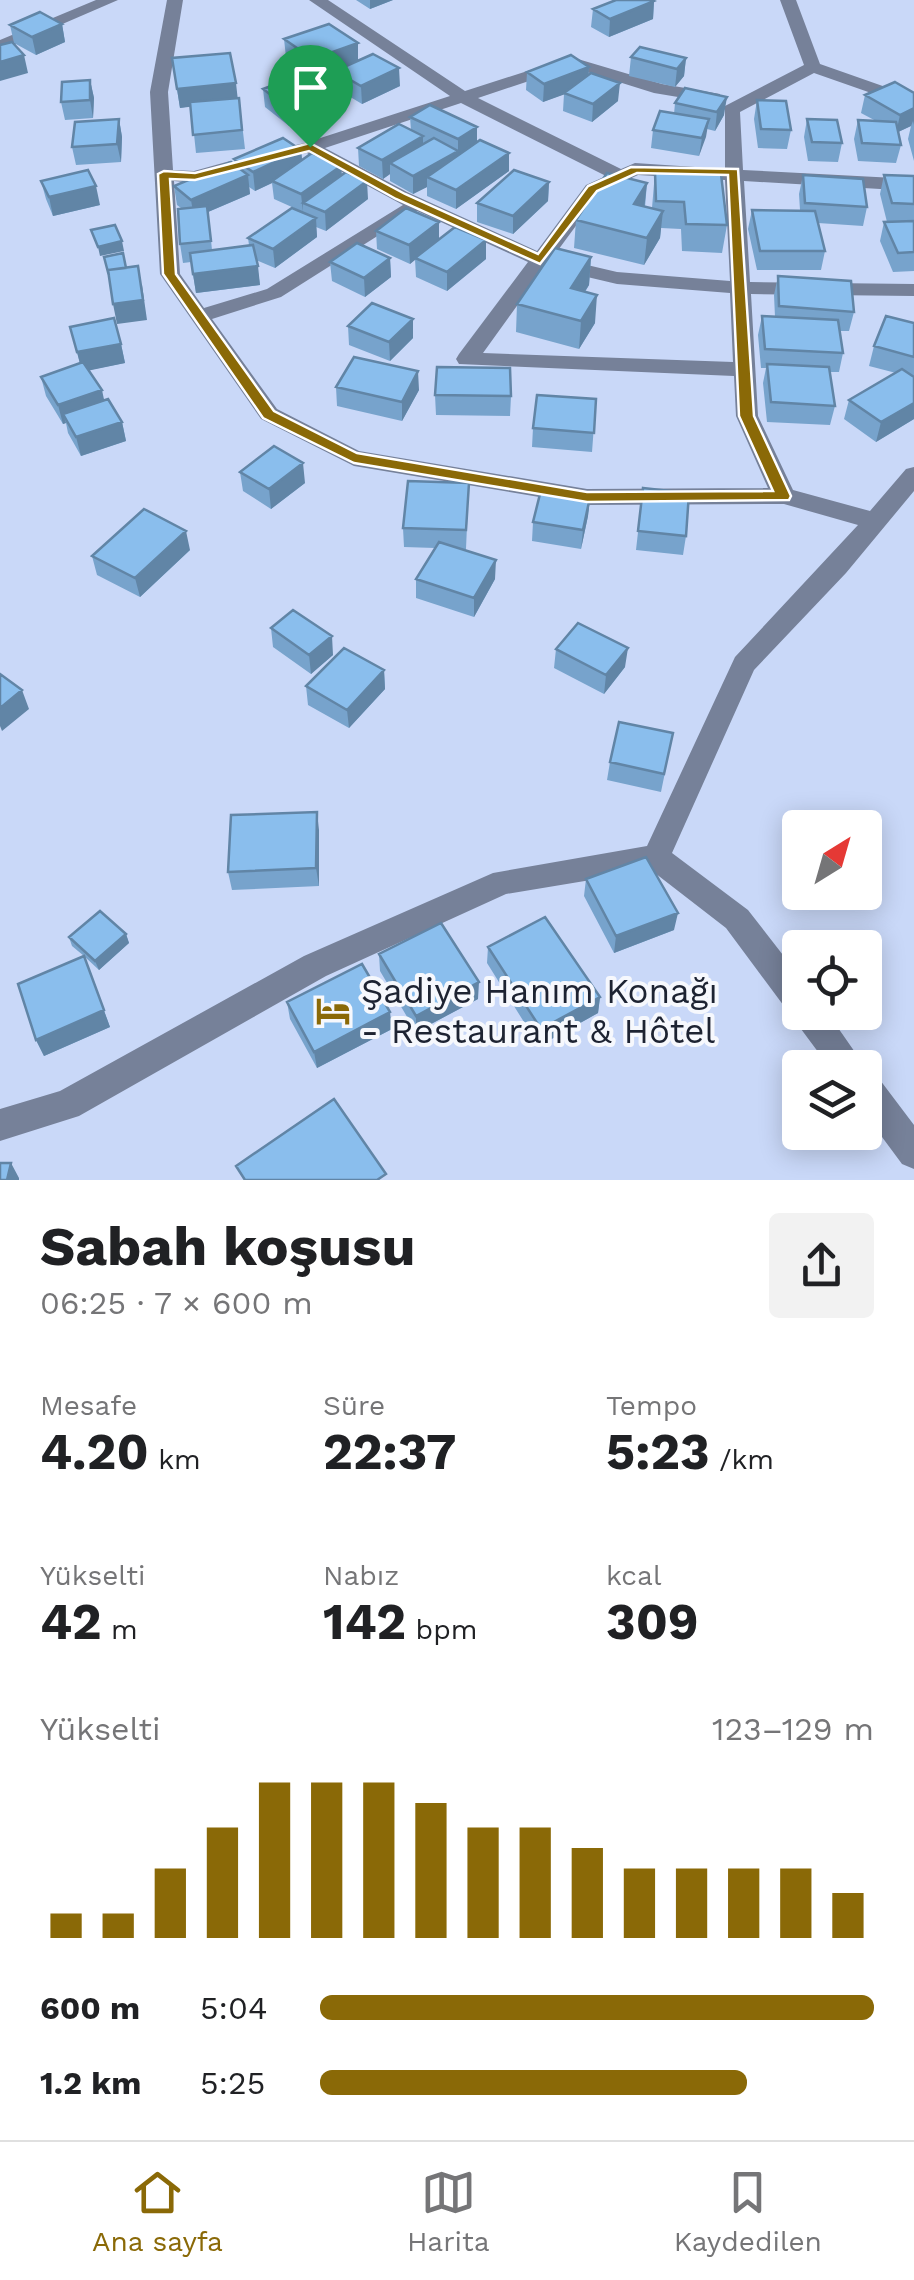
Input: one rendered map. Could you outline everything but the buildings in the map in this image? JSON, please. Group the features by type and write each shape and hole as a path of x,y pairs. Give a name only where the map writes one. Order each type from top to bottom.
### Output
{"street":[{"path":"0,46 110,0"},
{"path":"175,0 159,92 170,274 268,414 354,458 587,497 784,496 874,522"},
{"path":"317,0 466,98 621,176"},
{"path":"788,0 813,67"},
{"path":"164,174 195,177 310,147 571,62 660,89 744,103"},
{"path":"784,496 747,416 731,110 813,67 914,103"},
{"path":"310,147 418,204 540,260 617,278 740,288 914,290"},
{"path":"744,370 467,359 593,189 635,169 914,185"},
{"path":"199,316 274,294 418,204"},
{"path":"656,857 744,664 914,475"},
{"path":"0,1125 67,1105 315,966 503,882 656,857 737,918 782,977"},
{"path":"882,1110 914,1152"}],"place":[{"name":"Şadiye Hanım Konağı - Restaurant & Hôtel","path":"333,1011"}],"route":[{"path":"310,147 400,196 540,260 593,189 635,169 734,172 747,416 784,496 587,497 354,458 268,414 170,274 164,174 195,177 310,147"}]}
